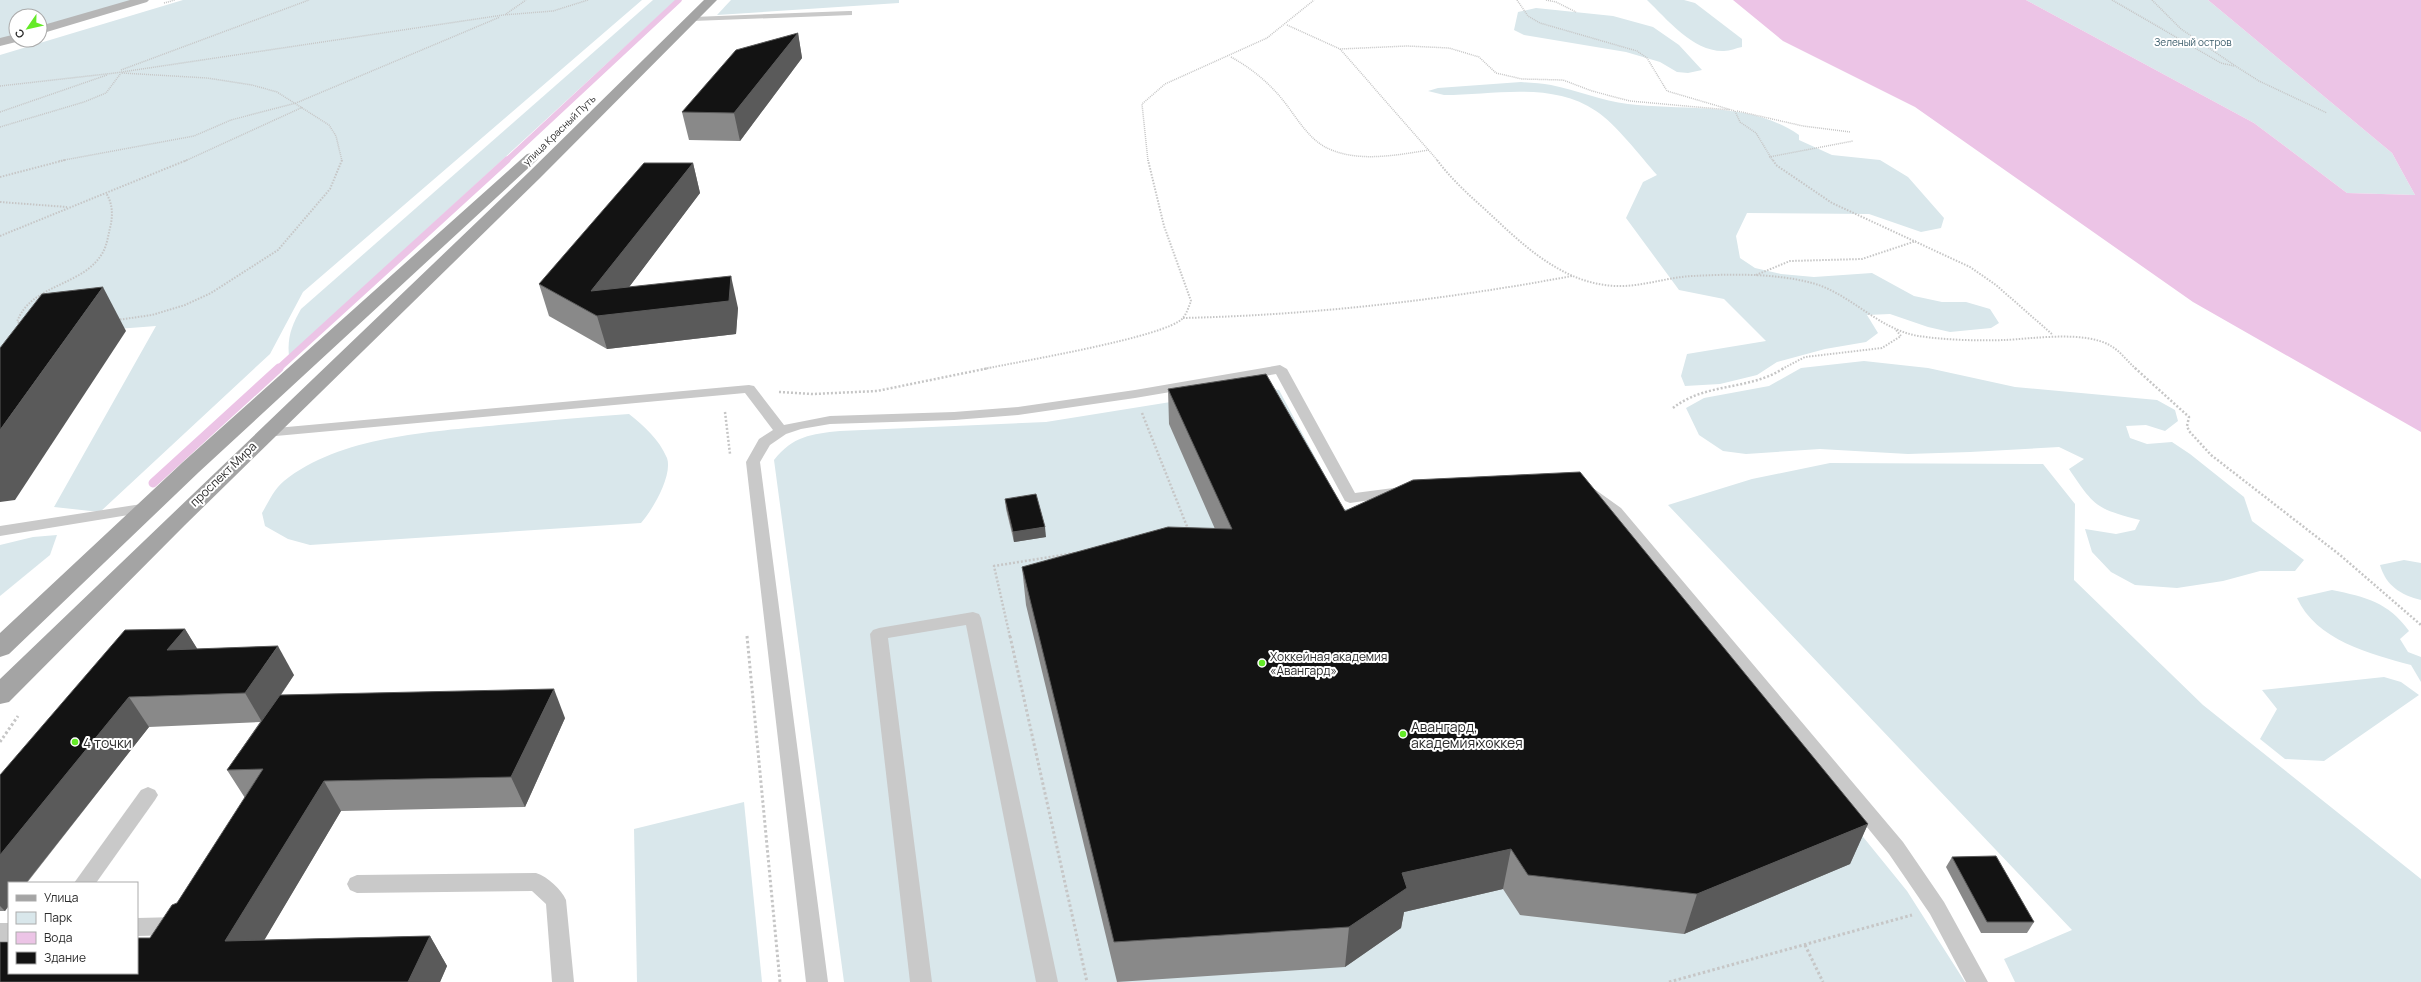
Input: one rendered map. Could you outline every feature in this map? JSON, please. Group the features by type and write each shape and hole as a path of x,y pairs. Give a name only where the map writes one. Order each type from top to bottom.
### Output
{"main road":[{"name":"улица Красный Путь","path":"570,120 694,0"},
{"name":"улица Красный Путь","path":"449,257 594,118 711,0"},
{"name":"улица Красный Путь","path":"148,508 421,256 542,148"},
{"name":"проспект Мира","path":"0,695 265,433 449,257"},
{"path":"0,648 148,508"}],"street":[{"path":"48,28 144,0"}],"lane":[{"path":"693,18 849,13"},
{"path":"817,982 753,462 764,442 780,431 830,420 954,416 1018,411 1135,394 1280,369 1350,498 1418,491"},
{"path":"265,433 301,431 749,389 780,431"},
{"path":"1574,486 1593,493 1616,511 1896,848 1937,908 1977,982"},
{"path":"0,531 148,508"},
{"path":"921,982 879,634 973,618 1047,982"},
{"path":"85,882 148,796"},
{"path":"357,884 536,882 556,900 563,982"},
{"path":"138,927 189,926 193,919"}],"path":[{"path":"0,112 115,72 309,0"},
{"path":"0,177 51,163 194,136 231,120 296,103 344,81 503,15 526,0"},
{"path":"0,86 115,72 503,15 552,11 588,0"},
{"path":"1183,318 1191,301 1164,226 1148,158 1142,104 1164,84 1230,57 1266,38 1287,25 1302,8 1314,0"},
{"path":"1517,0 1528,16 1540,23 1636,51 1647,58 1667,92 1735,111 1803,126 1850,132"},
{"path":"1546,0 1556,2 1576,12"},
{"path":"2112,0 2221,63 2237,67"},
{"path":"2152,0 2182,29 2237,67 2259,81 2326,113"},
{"path":"1287,25 1340,49 1429,150 1449,176 1526,247 1573,276 1593,284 1624,286 1692,276 1725,275 1755,276 1813,283 1840,296 1896,330 1902,336 1896,343 1875,350 1806,357 1787,365 1770,376 1706,390 1681,400 1673,408"},
{"path":"1340,49 1407,46 1449,48 1479,57 1496,73 1522,79 1563,80 1592,91 1630,101 1735,111 1740,118 1740,122 1756,133 1759,141 1776,165 1832,203 1970,266 1996,285 2053,335"},
{"path":"1230,57 1255,70 1278,94 1311,136 1327,148 1357,156 1392,156 1429,150"},
{"path":"114,320 152,315 184,305 211,293 278,250 330,189 342,162 336,136 330,125 277,92 252,85 169,74 115,72"},
{"path":"0,127 84,102 106,93 122,73"},
{"path":"0,236 213,150 303,107"},
{"path":"1769,157 1853,141"},
{"path":"28,325 17,322 22,308 87,269 103,253 113,213 111,200 106,193"},
{"path":"0,202 70,207"},
{"path":"1755,276 1771,270 1779,264 1796,260 1854,260 1874,257 1916,241"},
{"path":"749,389 813,394 877,391 1106,344 1163,329 1183,318 1383,307 1486,293 1573,276"},
{"path":"1896,330 1918,336 2003,340 2053,335 2110,345 2190,417 2188,426 2189,431 2211,455 2340,554 2421,625"},
{"path":"1135,394 1190,533"},
{"path":"722,409 727,414 731,461"},
{"path":"1080,552 994,566 1087,982"},
{"path":"747,635 780,982"},
{"path":"1669,982 1937,908"},
{"path":"1805,945 1823,982"}],"green space":[{"path":"0,0 137,0 48,26 48,8 8,8 8,38 0,40"},
{"path":"183,0 642,0 303,292 270,354 100,512 54,507 156,326 78,332 0,388 0,55 23,48 48,48 48,41"},
{"path":"653,0 676,0 289,356 291,331 301,309"},
{"path":"731,0 899,0 899,3 717,15"},
{"path":"1647,0 1684,0 1695,3 1742,39 1742,47 1724,51 1713,50 1702,46 1681,33"},
{"name":"Зеленый остров","path":"2026,0 2208,0 2392,153 2415,195 2347,193 2254,123"},
{"path":"1536,8 1613,16 1653,27 1679,45 1702,70 1688,73 1677,72 1660,62 1626,52 1524,35 1514,30 1518,12"},
{"path":"1521,82 1551,85 1628,104 1716,109 1738,112 1760,117 1780,124 1799,135 1799,140 1832,155 1880,160 1908,177 1944,218 1941,228 1921,232 1869,214 1747,213 1736,236 1740,258 1755,268 1781,274 1814,277 1872,273 1914,296 1942,302 1966,302 1990,309 1999,323 1991,328 1950,332 1928,327 1890,314 1867,315 1878,333 1866,342 1825,349 1777,362 1757,375 1720,384 1685,386 1681,376 1687,354 1766,341 1724,299 1679,290 1626,218 1643,182 1657,175 1628,141 1596,111 1579,102 1561,96 1522,92 1444,95 1428,91 1438,88"},
{"path":"1864,361 1928,368 2015,387 2157,400 2175,410 2178,421 2165,431 2146,425 2126,426 2130,438 2147,444 2172,442 2190,454 2244,497 2252,521 2304,560 2295,571 2260,571 2223,581 2177,588 2135,585 2111,572 2092,552 2085,529 2116,534 2135,530 2140,520 2114,513 2097,504 2084,491 2069,469 2084,459 2059,447 1908,454 1820,449 1746,454 1723,451 1699,435 1686,408 1704,398 1769,386 1801,368"},
{"name":"Хоккейная академия «Авангард»","path":"1264,387 1279,390 1343,509 1588,498 1907,891 1965,982 844,982 774,460 781,452 796,441 820,433 1046,422"},
{"path":"629,414 646,428 660,445 667,458 668,465 667,474 656,502 641,523 310,545 288,539 265,526 262,513 280,484 306,466 332,454 358,445 444,430"},
{"path":"1830,463 2043,464 2075,504 2074,580 2203,705 2421,879 2421,982 2015,982 2004,959 2072,930 1668,505 1752,479"},
{"path":"57,535 50,555 0,596 0,545 33,537"},
{"path":"2404,560 2421,563 2421,600 2401,592 2390,584 2386,579 2380,565"},
{"path":"2332,590 2366,598 2375,602 2393,613 2401,621 2409,631 2400,639 2408,652 2421,657 2421,682 2411,665 2362,650 2331,635 2317,625 2297,598"},
{"path":"2384,677 2401,682 2419,695 2324,761 2285,759 2260,739 2277,709 2262,690"},
{"path":"744,802 762,982 637,982 634,829"}],"water":[{"path":"1733,0 2026,0 2254,123 2347,193 2415,195 2392,153 2208,0 2421,0 2421,432 2193,302 1915,107 1783,41"}],"building":[{"path":"798,33 734,113 682,112 736,50"},
{"path":"644,163 693,163 591,291 731,276 729,301 597,316 539,284"},
{"path":"103,287 0,430 0,348 42,294"},
{"name":"Авангард, академия хоккея","path":"1266,374 1345,511 1413,480 1580,472 1868,824 1697,894 1528,875 1511,849 1402,873 1407,888 1349,927 1114,942 1022,567 1168,527 1232,529 1168,389"},
{"path":"1036,494 1045,527 1013,532 1005,499"},
{"path":"185,629 167,650 278,646 245,693 129,697 0,855 0,775 125,630"},
{"path":"554,689 511,777 324,781 225,941 430,936 408,982 0,982 0,942 8,942 8,974 138,974 138,938 150,938 172,905 177,903 263,769 227,770 280,695"},
{"path":"1996,856 2034,922 1987,922 1952,857"}],"waterway":[{"path":"506,161 679,0"},
{"path":"278,369 507,160"},
{"path":"153,483 279,368"}],"place":[{"name":"Хоккейная академия «Авангард»","path":"1262,663"},
{"name":"Авангард, академия хоккея","path":"1403,734"},
{"name":"4 точки","path":"75,742"}]}
